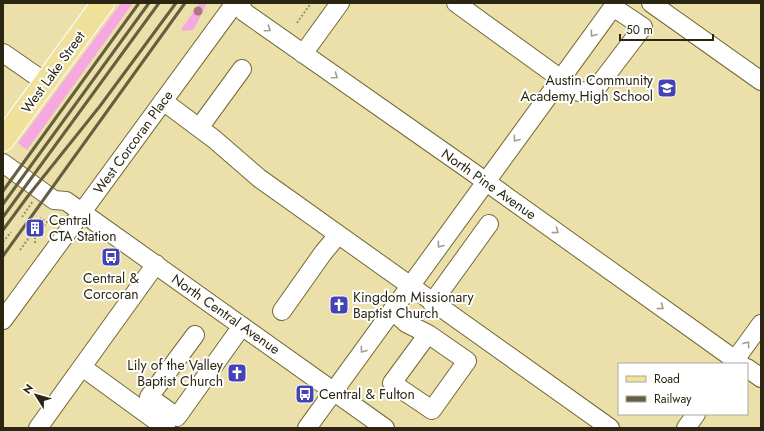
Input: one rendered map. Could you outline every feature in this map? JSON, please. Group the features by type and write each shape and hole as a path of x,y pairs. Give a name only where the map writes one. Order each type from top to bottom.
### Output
{"main road":[{"name":"West Lake Street","path":"3,140 103,3"}],"street":[{"name":"West Corcoran Place","path":"3,320 235,3"},
{"name":"North Pine Avenue","path":"240,3 244,12 485,181 738,363"},
{"path":"303,54 340,3"},
{"path":"307,428 485,181 560,79 614,5 643,27 596,90 579,92 560,79 456,3"},
{"path":"651,3 761,81"},
{"path":"3,53 45,82"},
{"path":"199,128 242,69"},
{"path":"163,102 199,128 259,178 432,303 610,428"},
{"name":"North Central Avenue","path":"3,152 9,153 62,191 66,201"},
{"name":"North Central Avenue","path":"3,163 54,200 66,201 82,212 385,428"},
{"path":"432,303 488,224"},
{"path":"282,311 338,235"},
{"path":"38,428 156,264"},
{"path":"392,310 406,323 428,334"},
{"path":"740,363 761,324"},
{"path":"195,335 149,397 177,417 242,326"},
{"path":"82,367 166,428"},
{"name":"North Pine Avenue","path":"748,370 761,378"},
{"path":"686,428 695,415"}],"path":[{"path":"297,23 311,3"},
{"path":"22,217 33,201"},
{"path":"35,243 35,238 47,222 40,218"},
{"path":"3,242 11,232"},
{"path":"20,250 31,235"}],"shaded area":[{"path":"121,3 133,3 27,150 18,143"},
{"path":"200,3 207,3 195,27 192,30 182,31 182,28"}],"railway":[{"path":"3,191 139,3"},
{"path":"3,204 149,3"},
{"path":"3,217 159,3"},
{"path":"3,230 28,196 100,106 176,3"},
{"path":"3,256 185,3"}],"place":[{"name":"Austin Community Academy High School","path":"667,88"},
{"name":"Central CTA Station","path":"35,228"},
{"name":"Central & Corcoran","path":"111,257"},
{"name":"Kingdom Missionary Baptist Church","path":"339,305"},
{"name":"Lily of the Valley Baptist Church","path":"237,373"},
{"name":"Central & Fulton","path":"305,394"}]}
